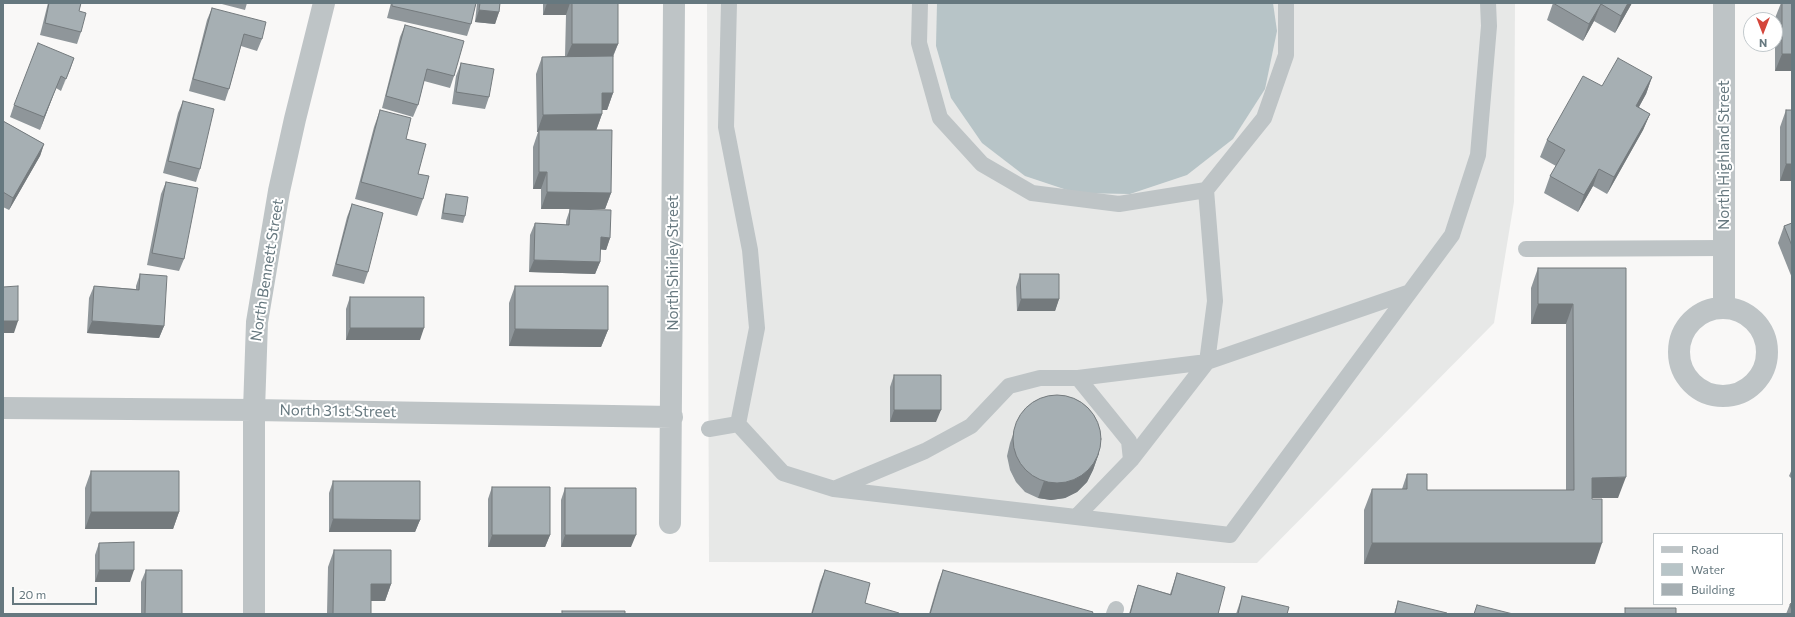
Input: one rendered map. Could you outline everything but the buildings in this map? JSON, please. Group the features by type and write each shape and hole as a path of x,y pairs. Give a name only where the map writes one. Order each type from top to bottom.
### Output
{"street":[{"name":"North Bennett Street","path":"254,614 254,410 257,322 264,274 295,119 324,3"},
{"name":"North Shirley Street","path":"670,523 674,3"},
{"name":"North Highland Street","path":"1724,3 1724,307"},
{"path":"1724,307 1737,310 1750,316 1760,326 1766,339 1768,352 1766,366 1760,379 1750,389 1737,395 1723,397 1709,395 1697,388 1687,378 1681,366 1678,352 1681,338 1687,326 1697,316 1710,310 1724,307"},
{"name":"North 31st Street","path":"3,408 254,410 672,417"}],"lane":[{"path":"729,3 726,127 750,250 757,328 738,424"},
{"path":"920,3 919,44 940,118 982,164 1032,193 1119,204 1206,190 1264,118 1286,55 1286,3"},
{"path":"738,424 783,473 834,489 1230,535 1452,235 1478,155 1489,26 1488,3"},
{"path":"1076,517 1131,460 1207,362 1215,301 1206,190"},
{"path":"1526,249 1724,248"},
{"path":"834,489 925,451 971,426 1009,386 1040,378 1078,378 1207,362 1410,292"},
{"path":"1078,378 1129,441 1131,460"},
{"path":"709,429 738,424"}],"shaded area":[{"path":"707,3 1515,3 1514,202 1494,323 1257,563 709,562"}],"water":[{"path":"937,3 1273,3 1277,31 1265,89 1233,139 1187,175 1130,194 1076,193 1025,176 982,143 951,98 936,46"}]}
